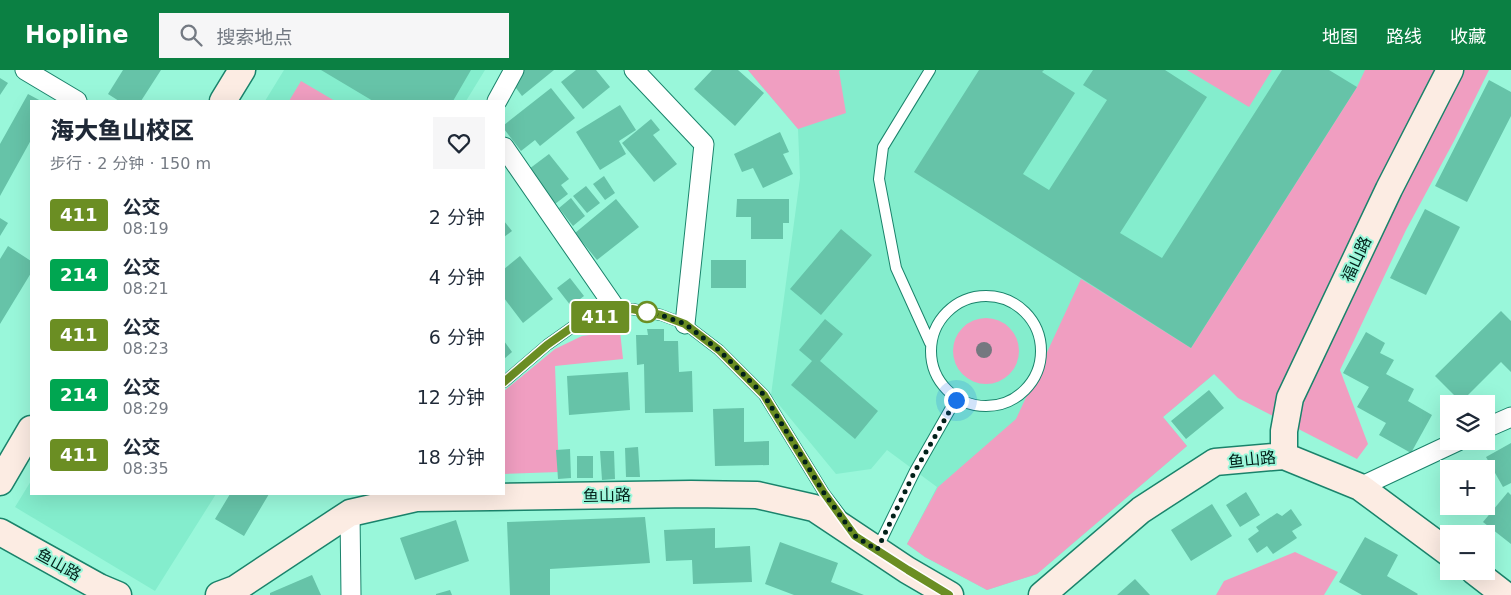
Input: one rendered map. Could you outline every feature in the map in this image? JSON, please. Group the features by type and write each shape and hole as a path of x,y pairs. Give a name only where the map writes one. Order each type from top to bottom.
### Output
{"main road":[{"path":"224,100 242,70"},
{"name":"福山路","path":"1284,456 1284,431 1290,398 1389,189 1450,70"},
{"path":"0,482 30,431"},
{"name":"鱼山路","path":"1042,595 1140,510 1215,462 1284,456 1360,487 1440,545"},
{"name":"鱼山路","path":"220,595 235,589 358,507 416,498 691,494 757,495 814,508 908,570 950,595"},
{"name":"鱼山路","path":"0,532 99,587 118,595"},
{"path":"1485,580 1504,595"}],"street":[{"path":"25,70 75,100"},
{"path":"498,100 514,70"},
{"path":"634,70 704,144 685,324"},
{"path":"505,148 618,312"},
{"path":"1495,424 1511,417"},
{"path":"1360,487 1440,449"},
{"path":"351,595 358,507"}],"lane":[{"path":"930,70 883,148 879,179 896,268 930,343"},
{"path":"983,296 1001,298 1018,306 1032,319 1040,337 1042,356 1037,374 1026,390 1011,401 993,407 974,406 956,400 944,389 935,375 930,360 930,343 936,325 948,310 964,300 983,296"},
{"name":"鱼山路","path":"505,381 547,345 578,323 632,309 661,315 685,324 719,350 764,395 824,493 855,536"},
{"path":"877,550 915,471 956,400"}],"shaded area":[{"path":"284,70 485,70 467,100 266,100"},
{"path":"748,70 1420,70 1214,374 1163,417 1187,446 1037,574 987,590 925,557 907,544 937,487 887,450 871,469 836,474 771,395 800,178 798,129"},
{"path":"748,70 841,70 839,71 846,113 798,129"},
{"path":"1187,70 1272,70 1249,107"},
{"path":"1365,70 1489,70 1454,141 1406,230 1340,370 1368,444 1357,459 1238,398 1214,374 1163,417 1187,446 1037,574 987,590 925,557 907,544 938,487 1016,419 1081,279 1191,348 1357,87"},
{"path":"301,81 333,100 290,100"},
{"path":"980,318 992,318 1004,323 1014,333 1019,345 1017,364 1004,379 992,384 980,384 968,379 958,369 953,357 953,345 958,333 968,323"},
{"path":"620,331 623,359 555,366 559,472 505,474 505,390 555,349 582,336"},
{"path":"30,483 30,495 215,495 155,591 15,507"},
{"path":"1295,552 1338,572 1324,595 1216,595 1224,581"}],"building":[{"path":"123,70 161,70 142,100 117,100 108,94"},
{"path":"321,70 471,70 454,100 371,100"},
{"path":"522,70 554,70 522,96 510,80"},
{"path":"576,70 596,70 610,87 583,109 561,82"},
{"path":"712,70 738,70 764,93 735,126 694,89"},
{"path":"979,70 1044,70 1042,72 1075,93 1023,174 1049,190 1107,100 1083,85 1093,70 1165,70 1207,97 1120,233 1162,258 1282,70 1329,70 1357,87 1191,348 914,172"},
{"path":"0,78 8,83 0,95"},
{"path":"1489,80 1511,92 1511,116 1467,202 1435,186"},
{"path":"551,88 575,118 540,146 535,140 521,151 505,130 505,124"},
{"path":"28,94 39,100 30,100 30,142 0,196 0,144"},
{"path":"620,105 636,130 619,141 626,154 600,170 576,132"},
{"path":"651,119 660,130 653,135 677,164 654,182 622,143"},
{"path":"780,132 789,152 783,154 793,174 763,188 753,168 742,172 734,154"},
{"path":"549,154 569,179 561,185 568,194 555,204 529,169"},
{"path":"604,176 615,193 605,200 593,184"},
{"path":"586,186 600,203 587,213 573,196"},
{"path":"571,198 585,216 573,226 559,208"},
{"path":"616,199 639,227 597,260 575,233"},
{"path":"737,199 789,199 789,223 783,223 783,239 751,239 751,217 736,217"},
{"path":"1425,209 1460,227 1426,295 1390,278"},
{"path":"0,218 8,223 0,236"},
{"path":"505,222 512,231 505,236"},
{"path":"841,229 872,255 821,315 790,289"},
{"path":"8,246 30,260 30,275 0,324 0,259"},
{"path":"520,256 553,299 523,323 505,299 505,268"},
{"path":"711,260 746,260 746,288 711,288"},
{"path":"570,278 584,296 571,306 557,288"},
{"path":"1501,311 1511,321 1511,372 1501,362 1468,395 1454,395 1435,376"},
{"path":"825,319 843,334 820,361 878,411 855,439 791,385 812,361 799,350"},
{"path":"647,329 664,329 664,341 678,341 679,372 692,371 693,412 645,413 644,364 637,365 636,335 648,335"},
{"path":"1366,332 1385,343 1380,353 1394,360 1386,374 1414,389 1408,401 1432,415 1411,453 1379,435 1386,423 1357,407 1369,387 1343,373"},
{"path":"505,342 512,352 505,358"},
{"path":"628,372 630,410 569,415 567,376"},
{"path":"1209,390 1224,408 1186,439 1171,421"},
{"path":"744,408 744,442 769,441 769,465 715,466 713,409"},
{"path":"1511,443 1511,483 1503,487 1495,473 1495,460 1488,460 1486,457"},
{"path":"638,447 640,477 626,477 625,448"},
{"path":"570,449 571,478 558,479 556,450"},
{"path":"600,451 614,451 615,479 602,480"},
{"path":"577,456 593,456 593,478 577,478"},
{"path":"1246,492 1260,515 1240,527 1226,505"},
{"path":"1508,492 1511,495 1511,544 1495,531 1495,525 1487,525 1483,522 1489,515 1495,515 1495,508"},
{"path":"229,495 268,495 244,536 215,519"},
{"path":"1212,504 1232,536 1191,561 1171,530"},
{"path":"1291,509 1302,525 1292,531 1297,538 1273,554 1267,546 1257,553 1248,539 1259,531 1256,527 1277,513 1282,516"},
{"path":"645,517 650,563 550,569 550,595 510,595 507,522"},
{"path":"456,520 469,561 415,580 400,538"},
{"path":"715,528 715,548 750,546 752,582 693,584 692,560 666,561 664,530"},
{"path":"1365,537 1398,555 1387,576 1417,595 1362,595 1339,582"},
{"path":"780,542 838,563 831,582 864,595 794,595 765,584"},
{"path":"312,575 321,595 270,595 270,593"},
{"path":"1135,579 1150,595 1117,595"},
{"path":"450,590 452,595 436,595 436,594"}],"bus line":[{"name":"411","path":"505,381 547,345 578,323 632,309 661,315 685,324 719,350 764,395 824,493 855,536 949,595"}],"route":[{"path":"647,312 685,324 719,350 764,395 824,493 855,536 877,550 915,471 956,400"}]}
